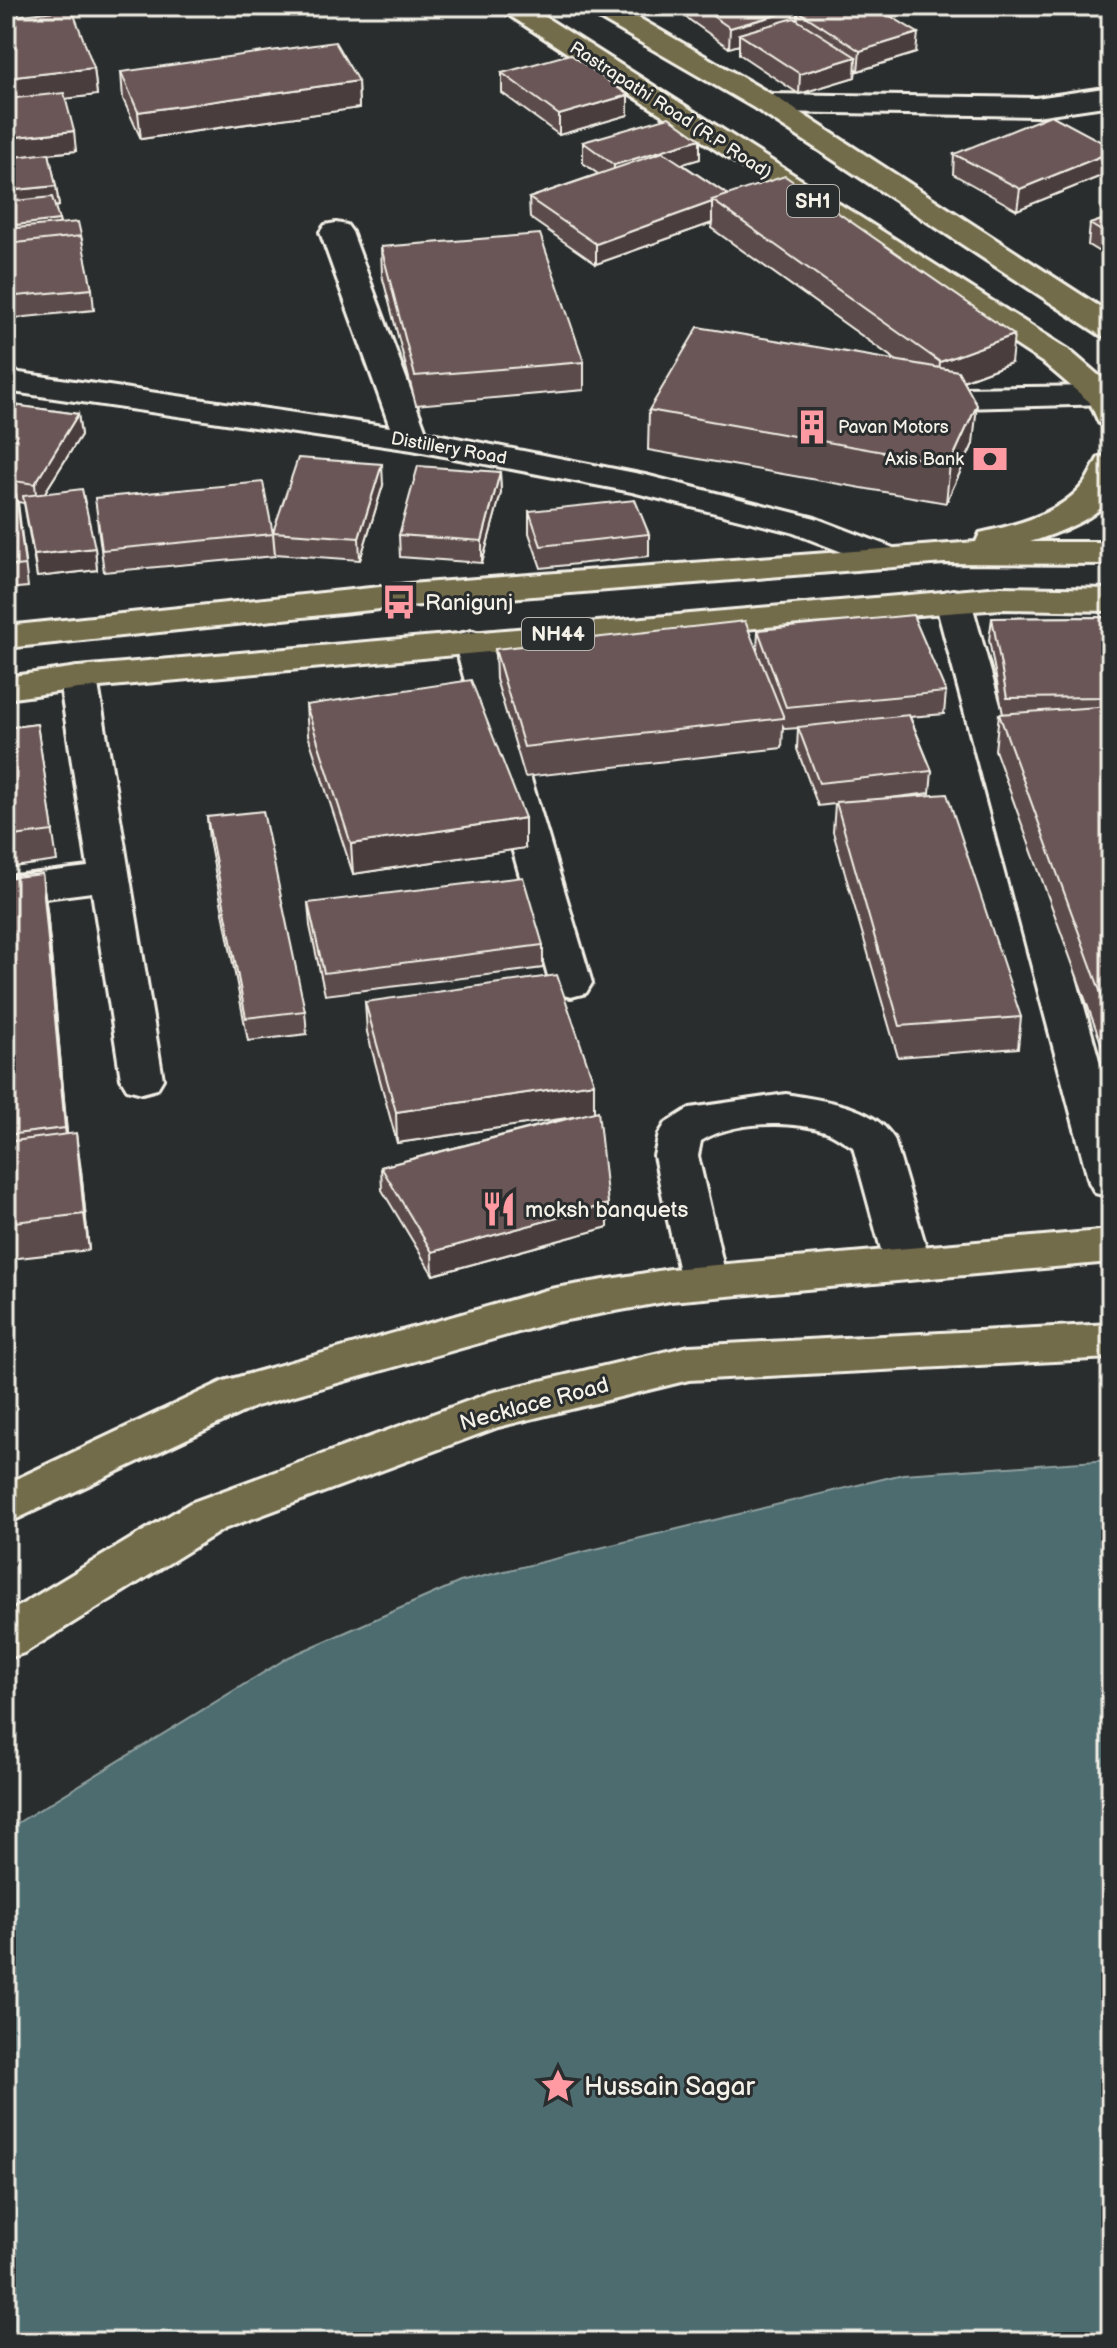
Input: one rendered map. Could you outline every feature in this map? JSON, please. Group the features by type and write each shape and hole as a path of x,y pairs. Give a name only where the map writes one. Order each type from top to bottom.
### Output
{"main road":[{"name":"Rastrapathi Road (R.P Road)","path":"509,6 1057,357 1109,405"},
{"name":"SH1","path":"598,6 766,103 1111,328"},
{"path":"944,552 1026,533 1074,512 1108,476 1111,464"},
{"name":"NH44","path":"6,637 409,595 944,552 1111,553"},
{"name":"NH44","path":"6,688 78,678 953,601 1111,600"},
{"path":"6,1505 241,1393 550,1306 704,1281 1111,1246"},
{"name":"Necklace Road","path":"6,1639 207,1516 490,1411 689,1363 1111,1341"}],"street":[{"path":"6,14 63,6"},
{"path":"766,103 1036,107 1111,96"},
{"path":"336,232 412,440"},
{"name":"Distillery Road","path":"6,381 412,440 633,482 803,525 883,557"},
{"path":"882,387 961,398 1109,405"},
{"path":"953,601 1111,1182"},
{"path":"472,642 571,983"},
{"path":"78,678 142,1079"},
{"path":"6,890 110,877"},
{"path":"704,1281 676,1156 681,1134 705,1118 786,1109 839,1119 872,1139 908,1264"}],"water":[{"name":"Hussain Sagar","path":"1111,1460 1111,2342 6,2342 6,1830 289,1657 460,1582 903,1474"}],"building":[{"path":"698,6 767,6 779,14 730,28"},
{"path":"814,6 874,6 918,33 860,51 798,11"},
{"path":"72,9 94,68 6,78 6,17"},
{"path":"794,18 856,57 800,74 739,34"},
{"path":"335,42 358,81 138,112 121,72"},
{"path":"570,54 628,95 559,115 502,73"},
{"path":"64,93 74,131 6,138 6,99"},
{"path":"1051,115 1111,147 1111,152 1020,189 954,154"},
{"path":"669,117 700,139 614,165 583,142"},
{"path":"663,152 728,195 596,244 529,198"},
{"path":"49,153 56,186 6,191 6,158"},
{"path":"785,176 1014,335 940,362 712,200"},
{"path":"52,197 59,220 6,226 6,202"},
{"path":"1111,217 1111,237 1090,224"},
{"path":"78,222 83,244 81,236 6,244 6,229"},
{"path":"540,234 584,362 415,376 381,247"},
{"path":"81,236 92,289 6,297 6,244"},
{"path":"698,327 958,371 977,405 950,464 649,410"},
{"path":"6,404 78,414 35,484 6,480"},
{"path":"298,458 382,464 359,538 273,532"},
{"path":"418,466 500,472 482,541 399,535"},
{"path":"263,482 273,534 102,550 95,498"},
{"path":"82,489 95,548 34,555 23,496"},
{"path":"16,494 25,565 6,567 6,495"},
{"path":"635,500 649,534 541,546 529,511"},
{"path":"913,615 946,692 786,707 758,630"},
{"path":"1111,617 1111,697 1007,698 992,618"},
{"path":"745,621 784,718 524,747 495,649"},
{"path":"471,680 525,818 351,844 306,705"},
{"path":"1111,706 1111,1018 1110,1018 999,714"},
{"path":"909,715 932,771 819,783 798,727"},
{"path":"37,724 53,831 6,837 6,728"},
{"path":"947,794 1021,1017 900,1026 836,802"},
{"path":"263,811 305,1011 246,1018 207,817"},
{"path":"42,874 65,1128 6,1135 6,878"},
{"path":"523,877 543,945 324,973 308,903"},
{"path":"557,975 594,1083 396,1112 365,1002"},
{"name":"moksh banquets","path":"598,1111 608,1204 432,1252 381,1167"},
{"path":"76,1133 84,1214 6,1223 6,1142"}],"place":[{"name":"Pavan Motors","path":"812,427"},
{"name":"Axis Bank","path":"990,459"},
{"name":"Ranigunj","path":"399,602"},
{"name":"moksh banquets","path":"499,1209"},
{"name":"Hussain Sagar","path":"558,2086"}]}
